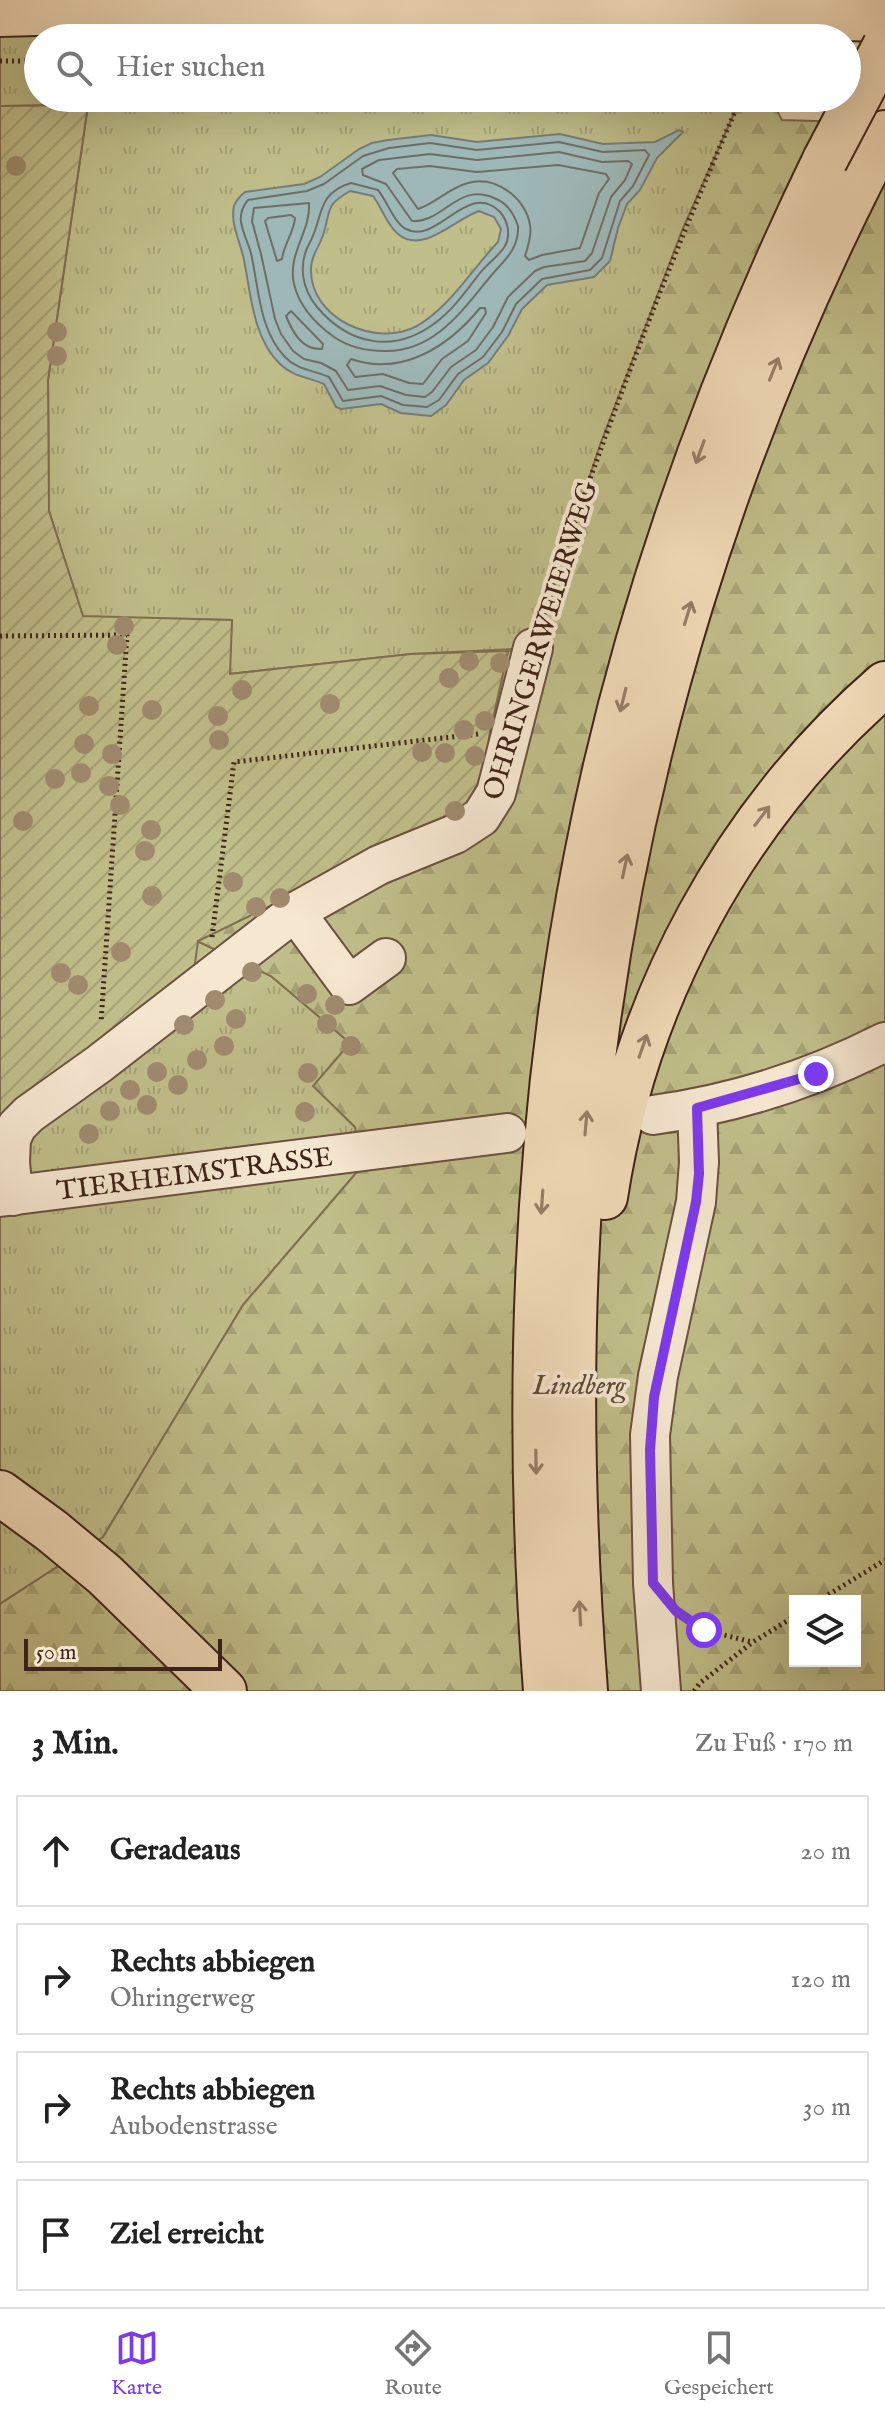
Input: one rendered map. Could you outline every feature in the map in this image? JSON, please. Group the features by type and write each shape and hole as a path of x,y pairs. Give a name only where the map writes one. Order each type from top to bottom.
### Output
{"main road":[{"path":"0,14 187,7 407,4 463,18 520,15 539,5 715,24"},
{"path":"811,24 885,19"},
{"path":"0,42 24,42"},
{"path":"861,48 885,47 861,92"},
{"path":"546,1691 535,1457 539,1244 557,1041 584,869 628,677 690,478 765,287 850,112"},
{"path":"585,1691 576,1527 573,1368 577,1246 595,1046 619,893 649,755 685,620 750,428 801,304 878,146"},
{"path":"573,1368 620,1121 646,1035 677,959 723,873 764,814 819,748 885,684"},
{"path":"0,1493 105,1575 224,1691"}],"street":[{"path":"861,98 885,99"},
{"name":"OHRINGERWEIERWEG","path":"6,1197 13,1132 38,1106 219,974 295,912 379,865 455,834 481,817 496,793 533,648"},
{"path":"295,912 349,985 386,958"},
{"path":"653,1115 697,1108 794,1082 839,1065 885,1042"},
{"path":"661,1691 653,1583 651,1417 696,1202 699,1174 697,1108"},
{"name":"TIERHEIMSTRASSE","path":"6,1197 507,1133"}],"path":[{"path":"0,61 24,61"},
{"name":"OHRINGERWEIERWEG","path":"533,648 605,432 682,231 735,112"},
{"path":"0,636 127,635 99,1064"},
{"path":"219,974 212,935 234,762 490,732 510,733"},
{"path":"828,1595 885,1560"},
{"path":"653,1583 676,1611 704,1630 753,1642"},
{"path":"694,1691 753,1642 789,1620"}],"green space":[{"path":"0,0 567,0 576,24 24,24 24,106 0,106"},
{"path":"0,106 24,106 24,112 87,112 48,380 49,511 83,616 232,620 230,674 411,654 508,651 490,732 479,805 198,941 193,978 0,1132"},
{"path":"87,112 735,112 682,231 566,546 533,648 411,654 229,674 232,620 83,617 49,511 48,380"},
{"name":"Lindberg","path":"735,112 778,112 782,120 885,123 885,1691 0,1691 0,1604 103,1537 243,1305 363,1165 355,1127 313,1086 350,1043 271,976 197,941 478,805 508,651 533,648 600,445 682,231"},
{"path":"197,941 271,976 350,1043 314,1086 355,1127 363,1165 243,1305 103,1537 0,1604 0,1132"}],"water":[{"path":"679,130 683,132 657,158 640,190 627,204 610,261 594,277 547,285 522,309 508,336 488,363 464,380 446,405 431,416 401,413 381,404 336,407 324,384 285,368 264,342 254,315 233,220 235,204 245,192 304,184 320,177 359,149 388,140 431,135 477,142 560,134 603,144 655,142","holes":["350,191 373,196 394,230 408,239 428,238 479,211 494,217 501,229 498,242 440,309 417,326 401,332 365,331 348,324 333,315 321,302 314,287 312,260 332,205"]}],"route":[{"path":"704,1630 676,1611 653,1583 650,1450 654,1397 696,1202 699,1174 697,1108 816,1074"}]}
